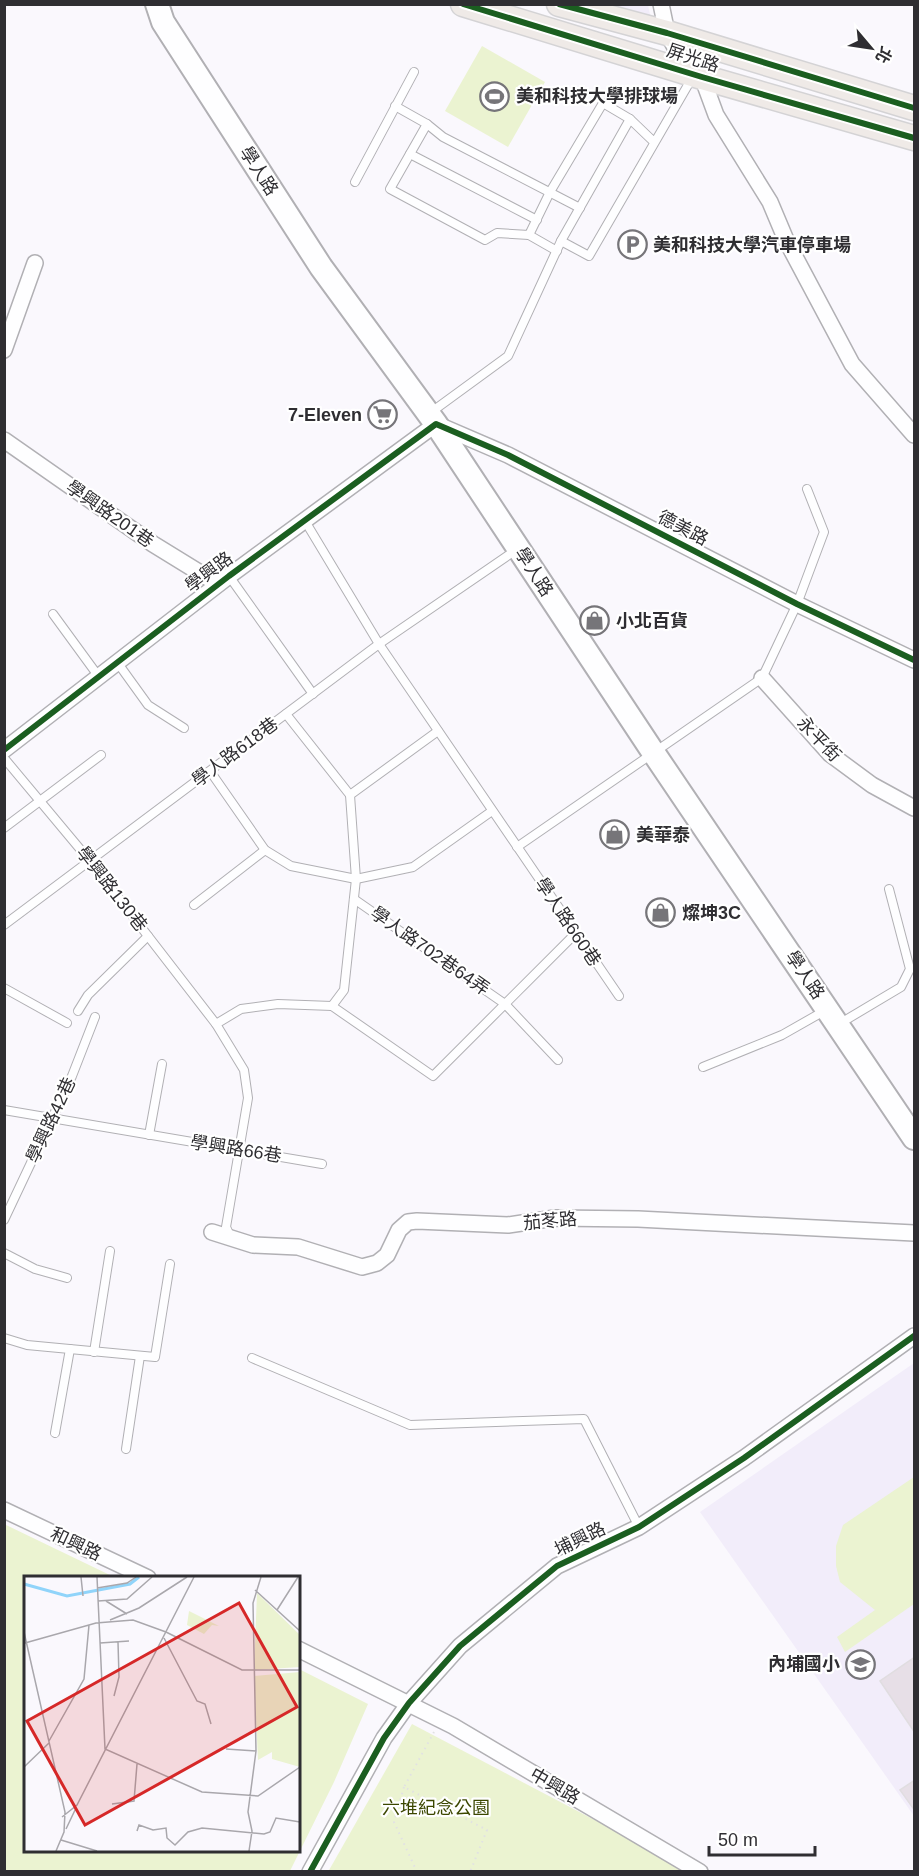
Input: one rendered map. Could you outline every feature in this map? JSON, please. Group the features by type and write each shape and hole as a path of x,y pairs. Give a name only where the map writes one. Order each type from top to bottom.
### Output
{"main road":[{"name":"學人路","path":"148,4 160,10 321,267 433,419 653,752 915,1138"},
{"name":"屏光路","path":"463,4 915,138"},
{"name":"屏光路","path":"559,4 667,33 915,108"}],"street":[{"path":"661,4 667,33 695,74 716,115 770,202 786,240 852,364 915,435"},
{"path":"4,350 35,263"},
{"name":"學興路","path":"4,750 433,419"},
{"name":"德美路","path":"433,419 508,455 797,604 915,660"},
{"name":"學興路201巷","path":"4,440 153,544 223,580"},
{"name":"永平街","path":"762,678 830,754 872,785 915,808"},
{"name":"茄苳路","path":"212,1233 253,1245 298,1247 362,1267 377,1263 387,1256 399,1230 408,1222 417,1221 508,1225 555,1218 638,1219 915,1233"},
{"name":"埔興路","path":"310,1872 384,1738 409,1703 460,1646 557,1566 639,1527 744,1458 915,1336"},
{"name":"和興路","path":"4,1510 144,1576"},
{"path":"300,1650 409,1703"},
{"name":"中興路","path":"409,1703 700,1872"}],"lane":[{"path":"355,182 414,72"},
{"path":"561,241 589,256 695,74"},
{"path":"529,235 550,192 603,104 630,120 654,142"},
{"path":"395,106 427,123 443,137 580,208"},
{"path":"433,419 508,356 561,241 630,120"},
{"path":"427,123 390,189 485,240 497,233 529,235 557,251"},
{"path":"410,154 537,220"},
{"path":"517,847 762,678 797,604 824,532 807,489"},
{"path":"305,520 379,644"},
{"name":"學人路618巷","path":"4,925 379,644 519,549"},
{"path":"223,580 313,694"},
{"path":"53,614 99,677"},
{"name":"學人路660巷","path":"379,644 619,996"},
{"path":"117,662 148,705 184,728"},
{"path":"286,714 350,795 356,879 344,990 332,1006"},
{"path":"350,795 438,731"},
{"path":"4,828 101,755"},
{"name":"學興路130巷","path":"4,758 90,861 216,1024 244,1070 249,1098 226,1227 231,1238"},
{"path":"210,771 265,850 291,866 356,879 413,867 492,811"},
{"path":"194,905 265,850"},
{"path":"703,1067 901,987 910,969 889,889"},
{"name":"學人路702巷64弄","path":"354,899 506,1004 558,1060"},
{"path":"216,1024 241,1009 278,1004 332,1006 433,1076 576,933"},
{"path":"78,1011 88,995 148,936"},
{"path":"4,988 67,1023"},
{"name":"學興路42巷","path":"4,1221 72,1076 95,1017"},
{"path":"149,1135 162,1064"},
{"name":"學興路66巷","path":"4,1110 322,1164"},
{"path":"94,1352 110,1251"},
{"path":"4,1253 35,1269 67,1278"},
{"path":"4,1338 27,1346 155,1357 170,1264"},
{"path":"56,1433 70,1349"},
{"path":"126,1449 141,1356"},
{"path":"252,1358 410,1425 584,1419 639,1527"}],"path":[{"path":"417,1872 394,1822 404,1787 434,1732"},
{"path":"404,1787 486,1830 470,1872"}],"shaded area":[{"path":"603,5 648,5 651,19"},
{"name":"內埔國小","path":"914,1363 914,1816 700,1512"}],"green space":[{"name":"美和科技大學排球場","path":"482,46 545,82 508,147 445,111"},
{"path":"914,1477 914,1604 845,1652 837,1637 875,1610 840,1582 836,1566 836,1546 843,1525"},
{"path":"4,1524 112,1576 24,1576 24,1852 299,1852 290,1871 5,1871"},
{"path":"300,1670 368,1704 334,1782 300,1851"},
{"name":"六堆紀念公園","path":"412,1724 646,1847 686,1872 328,1872"}],"building":[{"path":"915,1657 915,1733 880,1681"},
{"path":"915,1780 915,1811 900,1790"}],"cycle path":[{"path":"463,4 702,77 914,138"},
{"path":"559,4 667,33 914,108"},
{"path":"4,750 229,576 436,424 508,455 797,604 914,660"},
{"path":"310,1872 384,1738 409,1703 460,1646 557,1566 639,1527 744,1458 914,1336"}],"place":[{"name":"美和科技大學排球場","path":"495,96"},
{"name":"美和科技大學汽車停車場","path":"632,245"},
{"name":"7-Eleven","path":"383,415"},
{"name":"小北百貨","path":"595,621"},
{"name":"美華泰","path":"615,835"},
{"name":"燦坤3C","path":"661,913"},
{"name":"內埔國小","path":"861,1664"}]}
